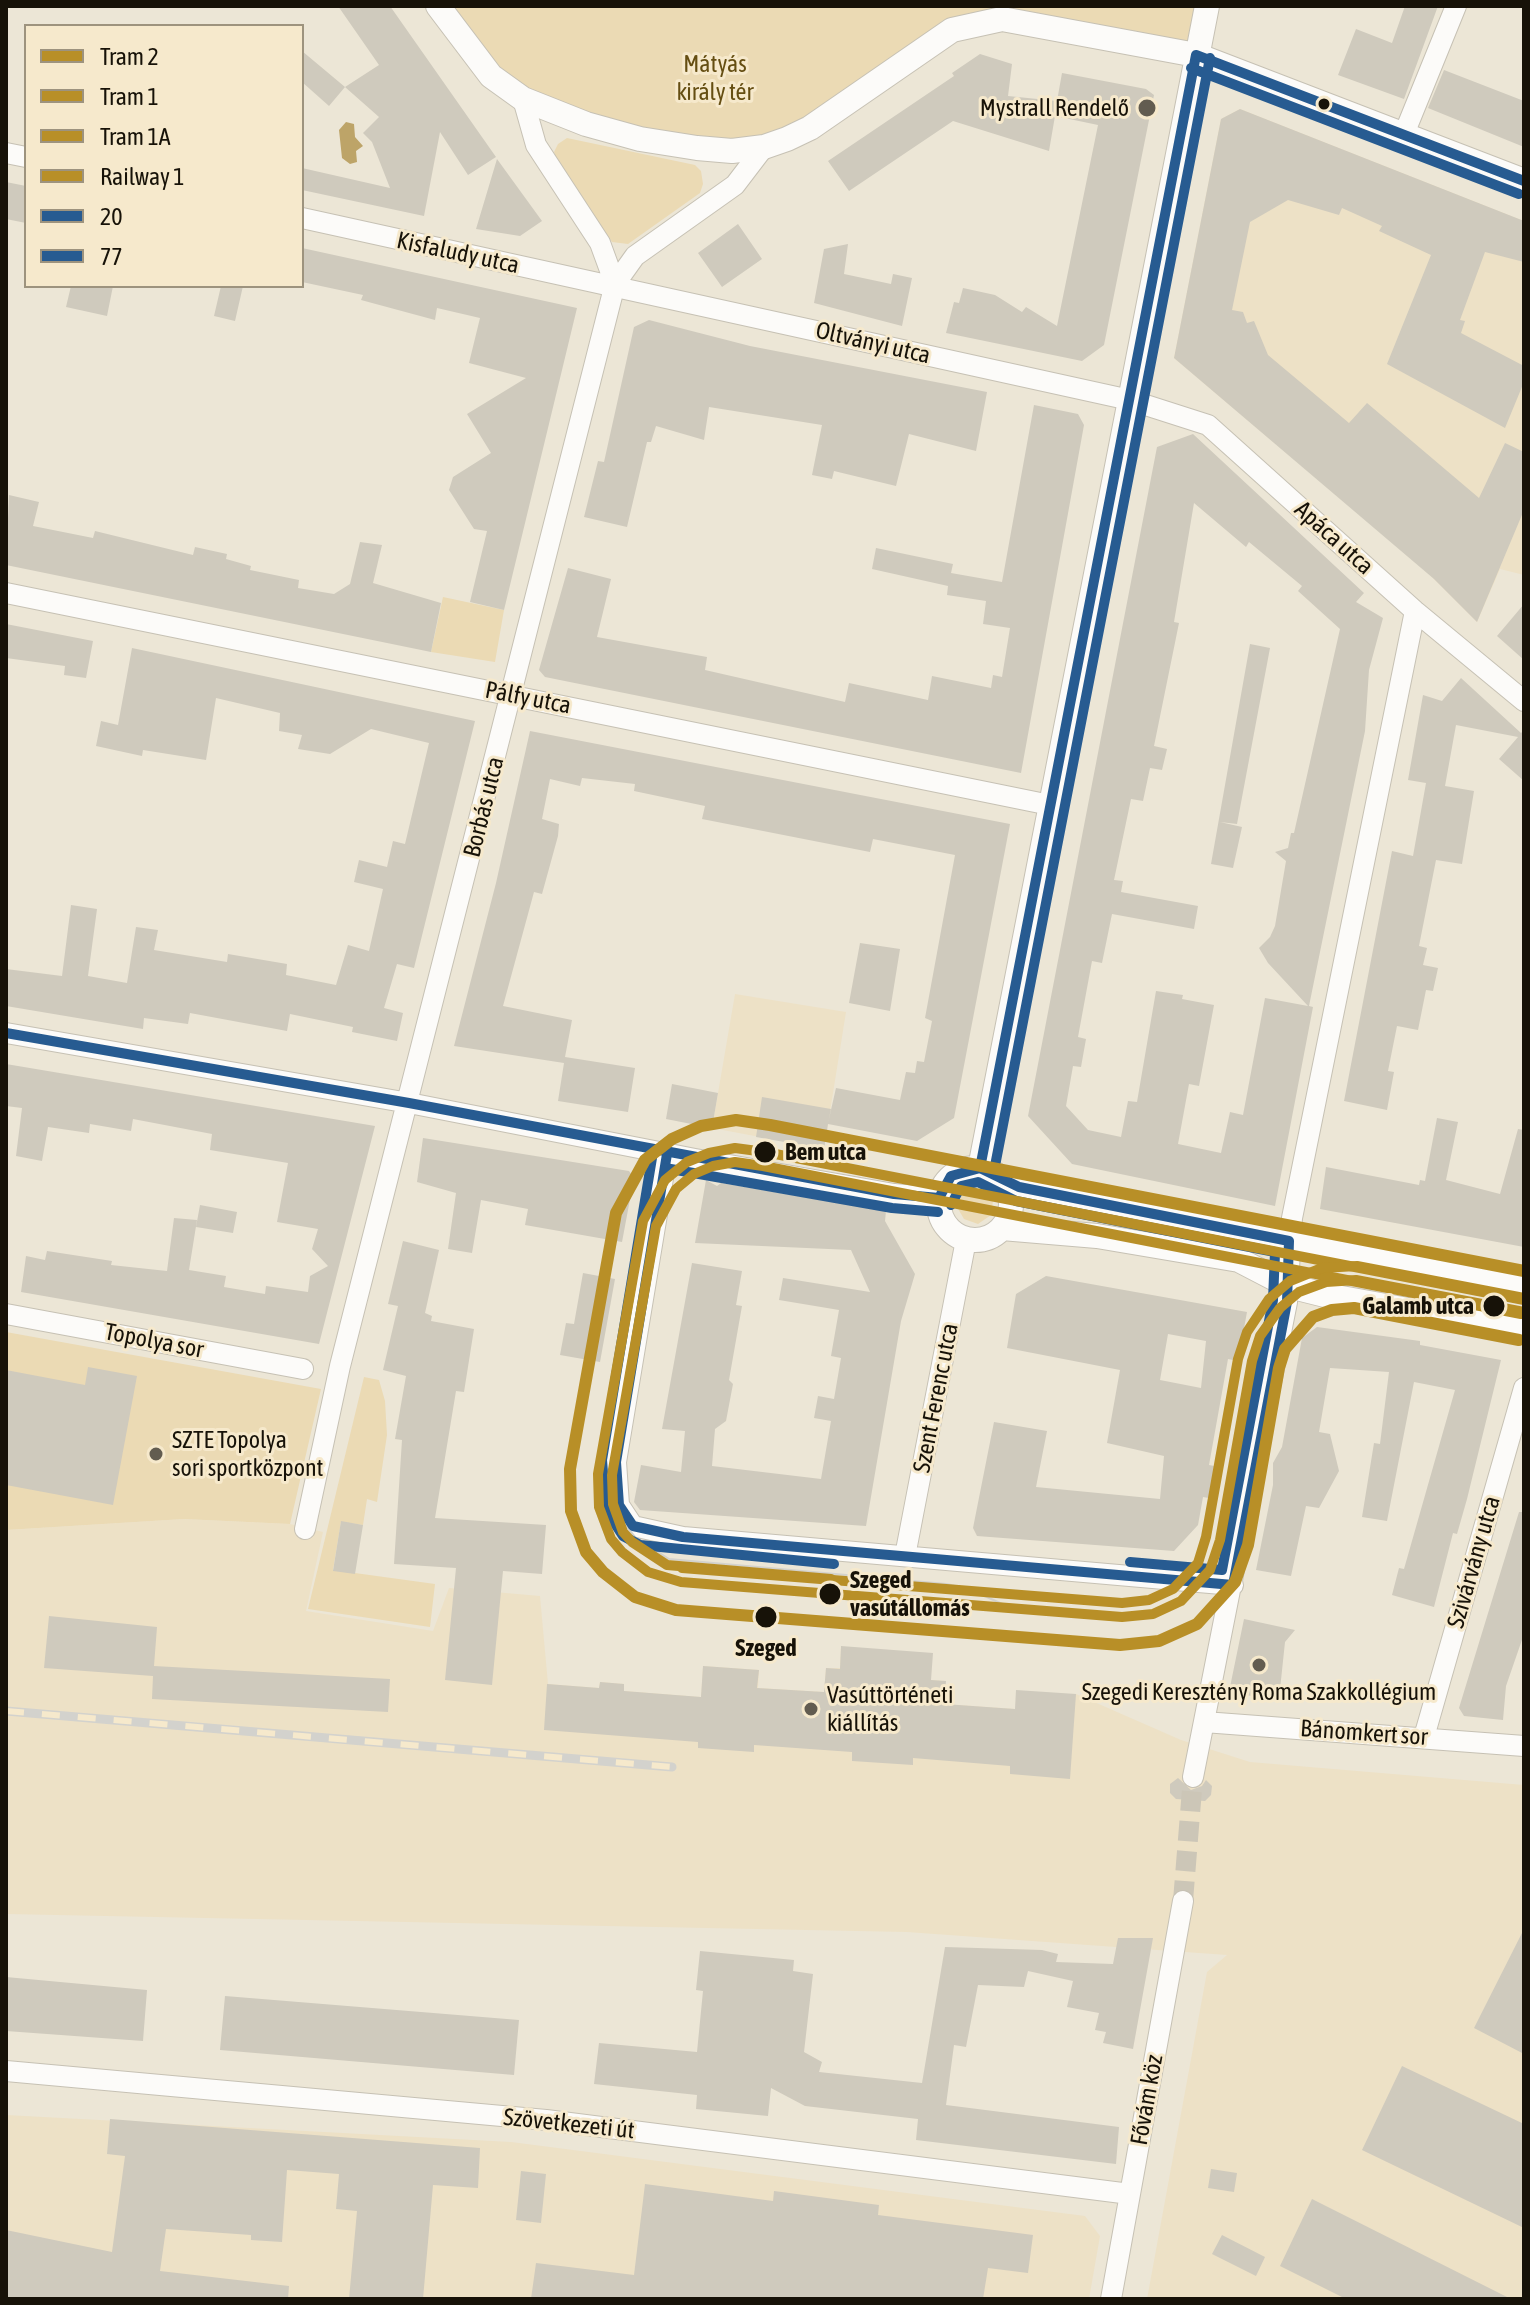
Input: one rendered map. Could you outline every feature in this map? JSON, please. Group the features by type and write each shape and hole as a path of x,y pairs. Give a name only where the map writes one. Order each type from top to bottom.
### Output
{"street":[{"path":"438,6 491,76 523,99 547,111 640,139 708,149 764,147 810,128 952,30 981,21 1022,20 1196,55 1524,181"},
{"path":"990,1174 1050,805 1207,6"},
{"path":"1404,134 1456,6"},
{"path":"523,99 536,145 600,243 615,284"},
{"name":"Borbás utca","path":"305,1529 340,1366 615,284 635,256 735,185 764,147"},
{"name":"Kisfaludy utca","path":"304,218 615,284"},
{"name":"Oltványi utca","path":"615,284 1130,400"},
{"name":"Apáca utca","path":"1130,400 1208,425 1415,611 1524,701"},
{"name":"Pálfy utca","path":"6,593 1050,805"},
{"path":"1193,1777 1220,1635 1233,1585 1289,1286 1289,1241 1415,611"},
{"path":"6,1033 409,1103 667,1154 894,1194 939,1198"},
{"path":"667,1154 616,1462 615,1491 623,1513 633,1526 660,1534 1233,1585"},
{"path":"990,1174 1009,1191 1011,1206 1002,1228 986,1239 966,1240 947,1229 938,1209 939,1198 951,1176 960,1171 990,1174 1047,1194 1524,1286"},
{"path":"1002,1228 1097,1236 1239,1260 1289,1286 1524,1331"},
{"name":"Szent Ferenc utca","path":"905,1556 966,1240"},
{"name":"Topolya sor","path":"6,1314 303,1369"},
{"name":"Szivárvány utca","path":"1424,1737 1524,1388"},
{"name":"Bánomkert sor","path":"1204,1722 1524,1746"},
{"name":"Fővám köz","path":"1111,2299 1183,1901"},
{"name":"Szövetkezeti út","path":"6,2071 546,2120 1130,2194"}],"shaded area":[{"path":"1240,109 1524,221 1524,575 1500,569 1477,622 1426,571 1174,358 1221,119"},
{"path":"346,122 354,124 355,137 363,146 356,151 357,162 350,164 342,158 339,130"},
{"path":"735,994 846,1012 824,1149 712,1128"},
{"path":"184,1519 290,1524 323,1532 306,1611 433,1631 449,1588 540,1596 548,1684 599,1688 600,1682 624,1684 624,1691 701,1697 703,1666 759,1670 758,1688 824,1692 826,1668 840,1668 841,1646 931,1680 946,1681 945,1704 1015,1709 1076,1694 1181,1740 1250,1762 1524,1785 1524,2299 1147,2299 1207,1972 1227,1955 907,1932 6,1914 6,1530"},
{"path":"6,2115 511,2142 1085,2216 1100,2236 1089,2299 6,2299"}],"green space":[{"name":"Mátyás király tér","path":"438,6 1207,6 1196,55 981,21 810,128 732,151 523,99"},
{"path":"567,138 695,165 701,171 703,184 700,193 628,244 612,242 557,161 554,152 558,144"},
{"path":"443,597 504,610 495,662 431,652"},
{"path":"961,1193 993,1201 991,1215 978,1224 964,1219 957,1207"},
{"name":"SZTE Topolya sori sportközpont","path":"6,1332 321,1389 290,1524 184,1519 6,1530"},
{"path":"364,1377 379,1380 385,1401 387,1435 377,1502 367,1499 363,1525 341,1522 333,1570 435,1584 430,1627 308,1609"}],"building":[{"path":"338,6 390,6 496,157 468,175 440,132 424,216 304,190 304,168 390,188 372,142 363,133 379,117 345,87 379,65"},
{"path":"1405,6 1438,6 1404,99 1338,75 1356,29 1392,43"},
{"path":"304,53 345,87 329,106 304,84"},
{"path":"980,54 1012,64 1008,96 1057,101 1062,73 1146,89 1154,95 1104,345 1082,361 946,333 954,302 959,303 963,288 995,295 1022,312 1026,307 1057,326 1098,125 1055,116 1049,151 953,121 849,191 828,161 954,76 952,73"},
{"path":"1444,70 1524,101 1524,147 1428,108"},
{"path":"1240,109 1524,221 1524,262 1485,252 1460,320 1465,321 1461,333 1524,366 1524,382 1505,428 1387,364 1431,255 1379,231 1382,226 1342,208 1339,215 1288,200 1250,222 1232,310 1243,312 1247,323 1254,321 1268,355 1349,423 1367,403 1479,498 1505,443 1524,452 1524,510 1477,622 1434,579 1174,358 1221,119"},
{"path":"497,159 542,221 520,236 476,229"},
{"path":"6,182 24,186 24,223 6,219"},
{"path":"738,224 762,259 722,287 698,253"},
{"path":"848,244 844,274 891,284 893,274 912,278 902,326 814,303 824,249"},
{"path":"304,248 577,308 504,610 470,602 487,531 474,529 449,490 453,477 491,453 467,414 526,378 469,363 480,318 437,308 435,320 361,300 363,295 304,282"},
{"path":"71,288 113,288 107,316 66,307"},
{"path":"221,288 243,288 235,321 214,316"},
{"path":"649,320 750,346 987,392 976,451 909,434 896,486 834,471 832,479 812,475 822,425 709,407 704,440 656,426 651,442 647,442 627,527 584,517 598,461 604,462 634,327"},
{"path":"1034,405 1078,414 1084,425 1021,773 545,677 539,670 568,568 611,579 597,637 707,657 705,670 845,702 849,683 928,700 932,676 991,688 993,675 1002,677 1010,628 983,624 986,601 947,595 948,586 872,569 876,548 953,564 951,573 1002,582"},
{"path":"1193,434 1364,593 1356,602 1383,618 1369,670 1365,731 1309,1006 1313,1007 1275,1206 1072,1164 1028,1116 1157,447","holes":["1194,503 1246,547 1249,542 1302,586 1298,591 1340,629 1294,833 1291,833 1288,848 1275,852 1286,861 1275,926 1270,937 1259,948 1268,963 1308,1006 1265,998 1243,1115 1230,1112 1221,1153 1178,1144 1189,1084 1199,1086 1214,1005 1182,999 1183,995 1156,991 1137,1102 1128,1101 1121,1137 1088,1130 1066,1106 1073,1066 1081,1067 1086,1039 1078,1037 1092,961 1102,963 1112,914 1194,929 1198,906 1121,892 1123,881 1114,880 1131,799 1143,801 1150,768 1162,770 1167,749 1154,746 1179,623 1174,622"]},
{"path":"9,495 39,502 33,526 93,538 95,531 193,555 195,547 227,554 226,559 251,566 250,570 299,580 298,588 334,594 350,584 360,542 382,545 373,583 441,603 431,652 6,565"},
{"path":"1524,604 1524,660 1497,636"},
{"path":"6,624 93,641 86,678 64,675 65,666 6,658"},
{"path":"1250,644 1270,648 1237,824 1220,822 1242,827 1233,868 1211,864"},
{"path":"132,648 475,721 414,968 397,964 384,1008 403,1013 397,1041 352,1032 353,1027 290,1014 287,1031 190,1013 188,1024 144,1018 143,1029 6,1006 6,969 62,976 71,905 97,909 88,976 127,983 136,927 158,930 154,950 227,962 228,954 287,964 286,975 336,985 348,945 369,951 383,889 354,882 359,860 387,867 393,841 405,844 429,743 371,729 330,754 298,749 302,735 279,731 280,713 216,698 206,760 143,750 142,756 96,746 101,721 118,725"},
{"path":"1461,678 1521,733 1524,730 1524,781 1499,759 1518,737 1456,725 1445,786 1474,791 1462,864 1436,860 1419,946 1427,948 1423,965 1438,968 1433,991 1426,990 1418,1030 1397,1026 1388,1071 1394,1072 1387,1110 1344,1101 1392,851 1413,856 1426,783 1408,780 1423,695 1442,701"},
{"path":"530,731 1010,824 954,1118 917,1141 828,1124 824,1149 756,1137 762,1097 831,1109 828,1123 836,1088 900,1100 906,1072 915,1073 917,1061 924,1062 932,1021 925,1018 955,855 873,839 870,852 702,819 705,806 634,791 635,784 582,778 580,786 550,779 542,819 559,824 558,836 542,894 534,892 503,1006 572,1020 565,1057 635,1068 628,1112 558,1101 564,1063 454,1046 496,883"},
{"path":"860,943 900,949 890,1011 849,1003"},
{"path":"6,1064 375,1126 319,1344 21,1292 26,1256 45,1260 47,1251 112,1261 111,1265 167,1271 174,1218 197,1220 189,1270 226,1276 224,1287 265,1294 266,1286 308,1292 310,1276 328,1266 312,1249 318,1229 277,1222 288,1163 210,1150 212,1134 133,1119 131,1131 90,1124 89,1133 48,1127 42,1161 16,1156 22,1108 6,1106"},
{"path":"672,1084 718,1093 712,1128 666,1119"},
{"path":"1437,1118 1458,1122 1446,1180 1500,1194 1518,1129 1524,1130 1524,1247 1320,1209 1326,1167 1419,1185 1420,1180 1425,1181"},
{"path":"423,1138 629,1171 634,1178 622,1242 525,1225 528,1209 481,1200 472,1253 448,1249 456,1193 417,1182"},
{"path":"706,1180 717,1186 721,1183 886,1211 885,1221 915,1274 901,1321 866,1526 640,1510 634,1502 641,1465 681,1472 685,1431 662,1429 692,1263 742,1271 736,1305 742,1306 729,1380 733,1384 726,1421 715,1429 712,1466 821,1479 831,1421 814,1418 818,1396 834,1399 841,1358 831,1356 839,1310 779,1300 783,1278 870,1292 851,1250 695,1243"},
{"path":"200,1205 237,1212 233,1233 196,1227"},
{"path":"403,1241 439,1250 425,1313 432,1316 431,1321 474,1329 464,1392 456,1391 435,1518 546,1525 542,1574 503,1571 492,1685 445,1680 456,1568 394,1564 402,1440 395,1439 406,1376 383,1370 398,1306 388,1304"},
{"path":"583,1273 615,1279 600,1362 560,1355 566,1323 574,1324"},
{"path":"1046,1276 1247,1312 1238,1361 1228,1359 1209,1465 1220,1467 1214,1499 1203,1497 1198,1525 1174,1551 977,1536 973,1528 994,1422 1047,1431 1036,1487 1160,1499 1164,1456 1107,1443 1120,1370 1007,1348 1016,1294","holes":["1168,1334 1206,1341 1201,1388 1160,1380"]},
{"path":"1317,1327 1420,1341 1420,1345 1501,1360 1467,1499 1457,1534 1453,1533 1434,1607 1392,1595 1399,1568 1404,1569 1455,1390 1414,1382 1387,1521 1362,1517 1374,1443 1380,1444 1389,1372 1330,1368 1319,1432 1330,1434 1339,1471 1319,1508 1306,1506 1291,1576 1256,1570 1273,1485 1273,1463 1282,1447 1302,1338"},
{"path":"88,1367 137,1376 113,1505 6,1485 6,1370 85,1385"},
{"path":"1519,1512 1524,1512 1524,1634 1506,1686 1503,1720 1464,1716 1459,1708"},
{"path":"341,1521 363,1525 355,1574 333,1571"},
{"path":"49,1616 157,1627 154,1666 390,1679 388,1712 152,1699 153,1676 44,1668"},
{"name":"Szegedi Keresztény Roma Szakkollégium","path":"1244,1619 1295,1630 1285,1642 1279,1699 1235,1694 1230,1687"},
{"path":"841,1646 933,1653 931,1680 946,1681 944,1704 1015,1709 1016,1690 1076,1694 1070,1779 1010,1774 1010,1766 913,1758 913,1765 852,1761 852,1752 754,1745 754,1752 698,1748 698,1742 544,1730 547,1684 599,1688 600,1682 624,1684 624,1691 701,1697 703,1666 759,1670 757,1688 824,1692 826,1668 840,1669"},
{"path":"1178,1778 1191,1790 1202,1786 1206,1780 1212,1786 1211,1795 1205,1801 1176,1799 1170,1793 1170,1784"},
{"path":"1524,1929 1524,2054 1474,2028"},
{"path":"1118,1938 1153,1938 1133,2049 1103,2043 1106,2032 1095,2030 1099,2013 1067,2007 1073,1981 1028,1971 1024,1987 978,1985 966,2047 954,2045 946,2105 1119,2127 1116,2164 916,2140 918,2119 805,2106 771,2088 768,2116 696,2109 697,2095 594,2084 599,2043 697,2052 703,1991 696,1990 700,1951 794,1960 793,1971 813,1974 804,2052 822,2062 819,2072 922,2083 945,1947 1042,1950 1058,1954 1056,1962 1113,1964"},
{"path":"6,1977 147,1990 143,2041 6,2031"},
{"path":"225,1996 519,2020 514,2075 220,2050"},
{"path":"1402,2066 1524,2124 1524,2228 1362,2150"},
{"path":"110,2119 480,2148 478,2188 433,2185 423,2299 349,2299 357,2211 336,2209 339,2174 287,2170 282,2242 251,2240 251,2235 166,2229 160,2271 289,2286 288,2299 6,2299 6,2230 112,2252 125,2156 107,2154"},
{"path":"1211,2169 1237,2173 1234,2192 1208,2188"},
{"path":"521,2171 546,2174 541,2223 516,2220"},
{"path":"645,2184 773,2201 774,2191 879,2205 878,2215 1033,2235 1028,2273 988,2268 983,2299 531,2299 536,2263 634,2275"},
{"path":"1312,2199 1511,2299 1346,2299 1280,2266"},
{"path":"1222,2235 1265,2257 1256,2276 1212,2254"}],"tunnel":[{"path":"1183,1901 1193,1777"}],"tram line":[{"name":"2","path":"1524,1300 765,1152 735,1148 709,1153 687,1162 665,1180 643,1221 598,1474 599,1507 611,1539 622,1552 648,1572 681,1582 1122,1617 1153,1614 1181,1601 1210,1570 1220,1540 1252,1361 1260,1336 1280,1308 1299,1292 1326,1282 1356,1280 1524,1312"},
{"name":"1","path":"831,1579 667,1565 632,1542 623,1532 613,1504 612,1475 656,1226 676,1189 694,1174 713,1166 735,1162 763,1166 1521,1314"},
{"name":"1A","path":"682,1568 1122,1603 1149,1600 1173,1589 1198,1563 1206,1537 1238,1359 1247,1332 1269,1299 1290,1281 1322,1268 1357,1266 1524,1298"},
{"path":"606,1436 606,1484 618,1516 635,1537 669,1559 946,1584 967,1588 1011,1608"}],"railway":[{"path":"6,1711 672,1767"}],"rail line":[{"name":"1","path":"1519,1340 1354,1308 1332,1310 1313,1317 1285,1349 1279,1368 1248,1545 1235,1582 1197,1624 1159,1641 1120,1645 676,1610 635,1597 603,1572 586,1552 571,1511 570,1469 616,1213 645,1160 672,1139 701,1126 736,1120 770,1125 1524,1271"}],"transit line":[{"name":"20","path":"1196,55 1524,181"},
{"name":"20","path":"980,1168 1196,55"},
{"name":"77","path":"994,1171 1210,58"},
{"name":"77","path":"1191,68 1519,194"},
{"name":"20","path":"6,1033 409,1103 894,1194 939,1198 951,1176 980,1168 1019,1187 1289,1241"},
{"name":"77","path":"653,1152 602,1460 606,1510 623,1536 640,1545 834,1564"},
{"name":"20","path":"667,1154 616,1462 619,1505 633,1526 683,1537 1233,1585"},
{"name":"77","path":"665,1168 892,1208 938,1212"},
{"name":"77","path":"951,1205 961,1186 978,1182 1016,1201 1275,1252 1273,1300 1222,1570 1130,1562"},
{"name":"20","path":"1233,1585 1287,1302 1289,1241"}],"place":[{"name":"Mystrall Rendelő","path":"1147,108"},
{"name":"Bem utca","path":"765,1152"},
{"name":"Galamb utca","path":"1494,1306"},
{"name":"SZTE Topolya sori sportközpont","path":"156,1454"},
{"name":"Szeged vasútállomás","path":"830,1594"},
{"name":"Szeged","path":"766,1617"},
{"name":"Szegedi Keresztény Roma Szakkollégium","path":"1259,1665"},
{"name":"Vasúttörténeti kiállítás","path":"811,1709"}]}
